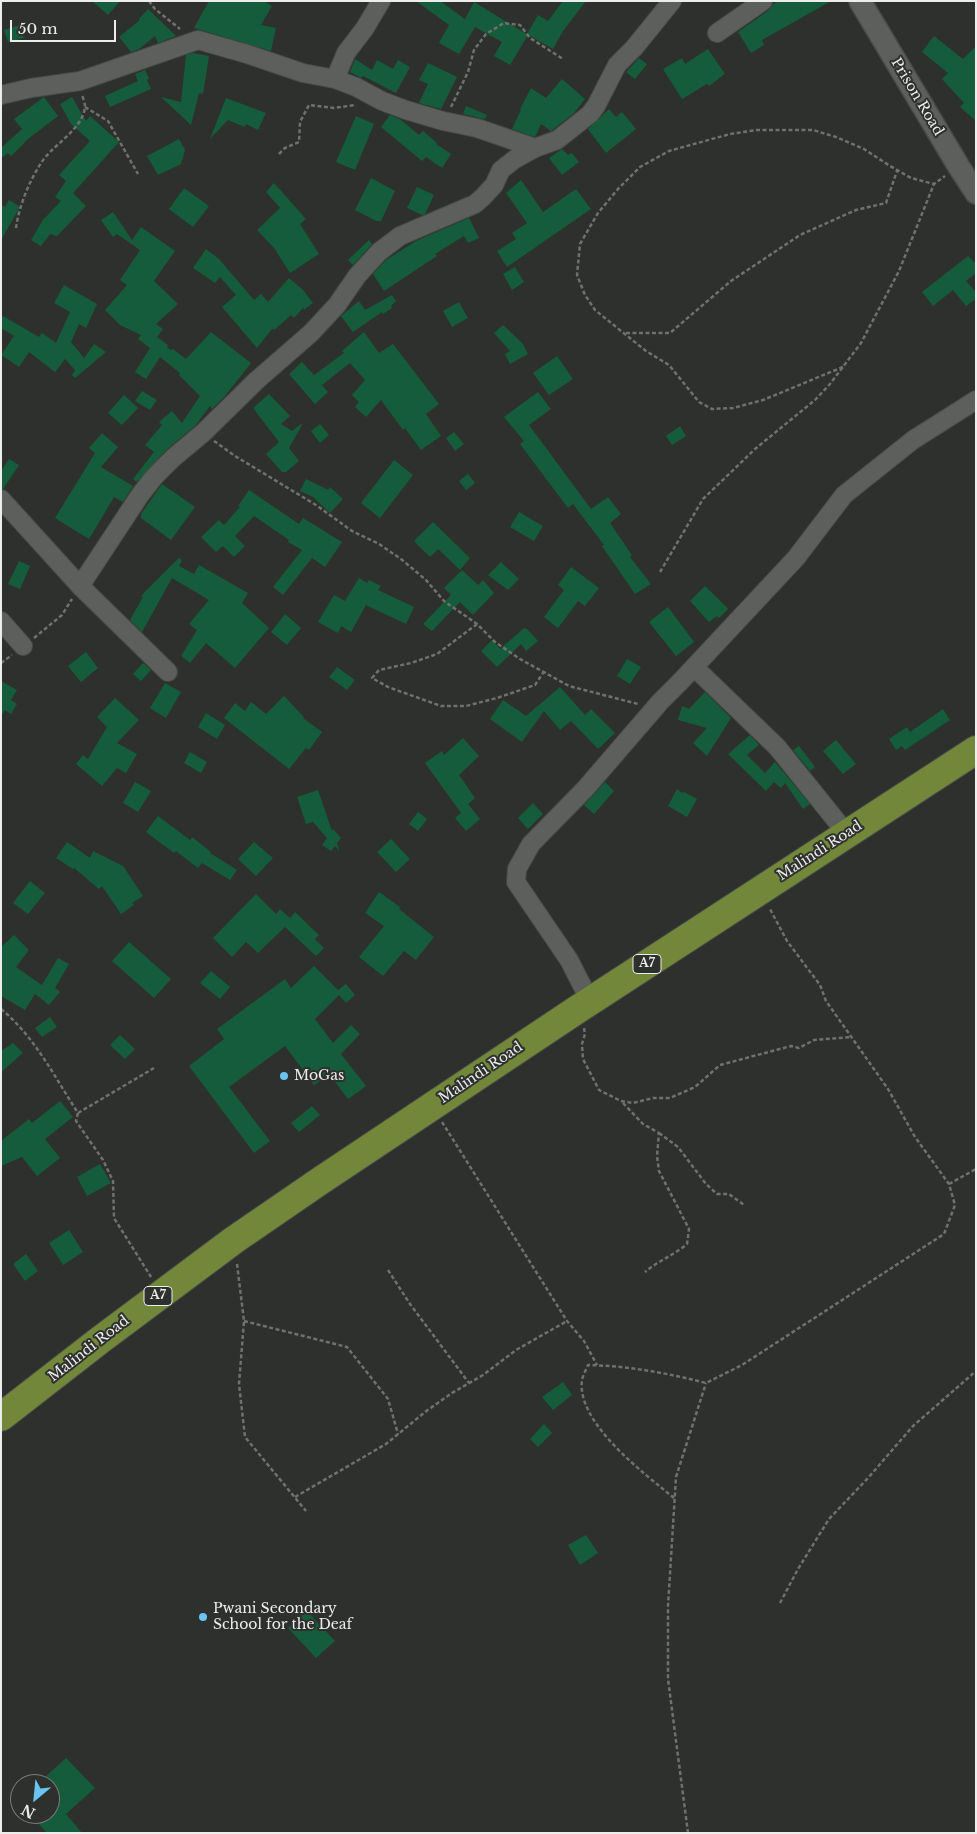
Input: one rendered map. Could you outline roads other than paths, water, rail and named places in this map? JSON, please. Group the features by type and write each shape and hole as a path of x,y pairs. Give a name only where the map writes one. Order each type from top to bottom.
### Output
{"highway":[{"name":"Malindi Road","path":"1,1417 234,1240 582,1006 976,750"}],"street":[{"path":"334,80 346,54 365,28 381,1"},
{"path":"80,586 150,483 173,458 203,433 257,380 312,332 337,305 357,276 379,252 400,236 475,204 494,185 502,170 515,159 535,148 557,140 590,114 617,65 634,48 672,1"},
{"path":"717,33 763,1"},
{"name":"Prison Road","path":"860,1 976,193"},
{"path":"1,95 31,88 80,81 198,40 303,73 356,87 382,101 443,121 477,128 535,148"},
{"path":"582,1006 569,960 516,882 517,869 531,844 585,790 660,702 796,558 844,495 913,440 976,400"},
{"path":"1,499 80,586 168,672"},
{"path":"1,621 24,646"},
{"path":"694,667 777,747 847,834"}],"place":[{"name":"MoGas","path":"284,1076"},
{"name":"Pwani Secondary School for the Deaf","path":"203,1617"}]}
